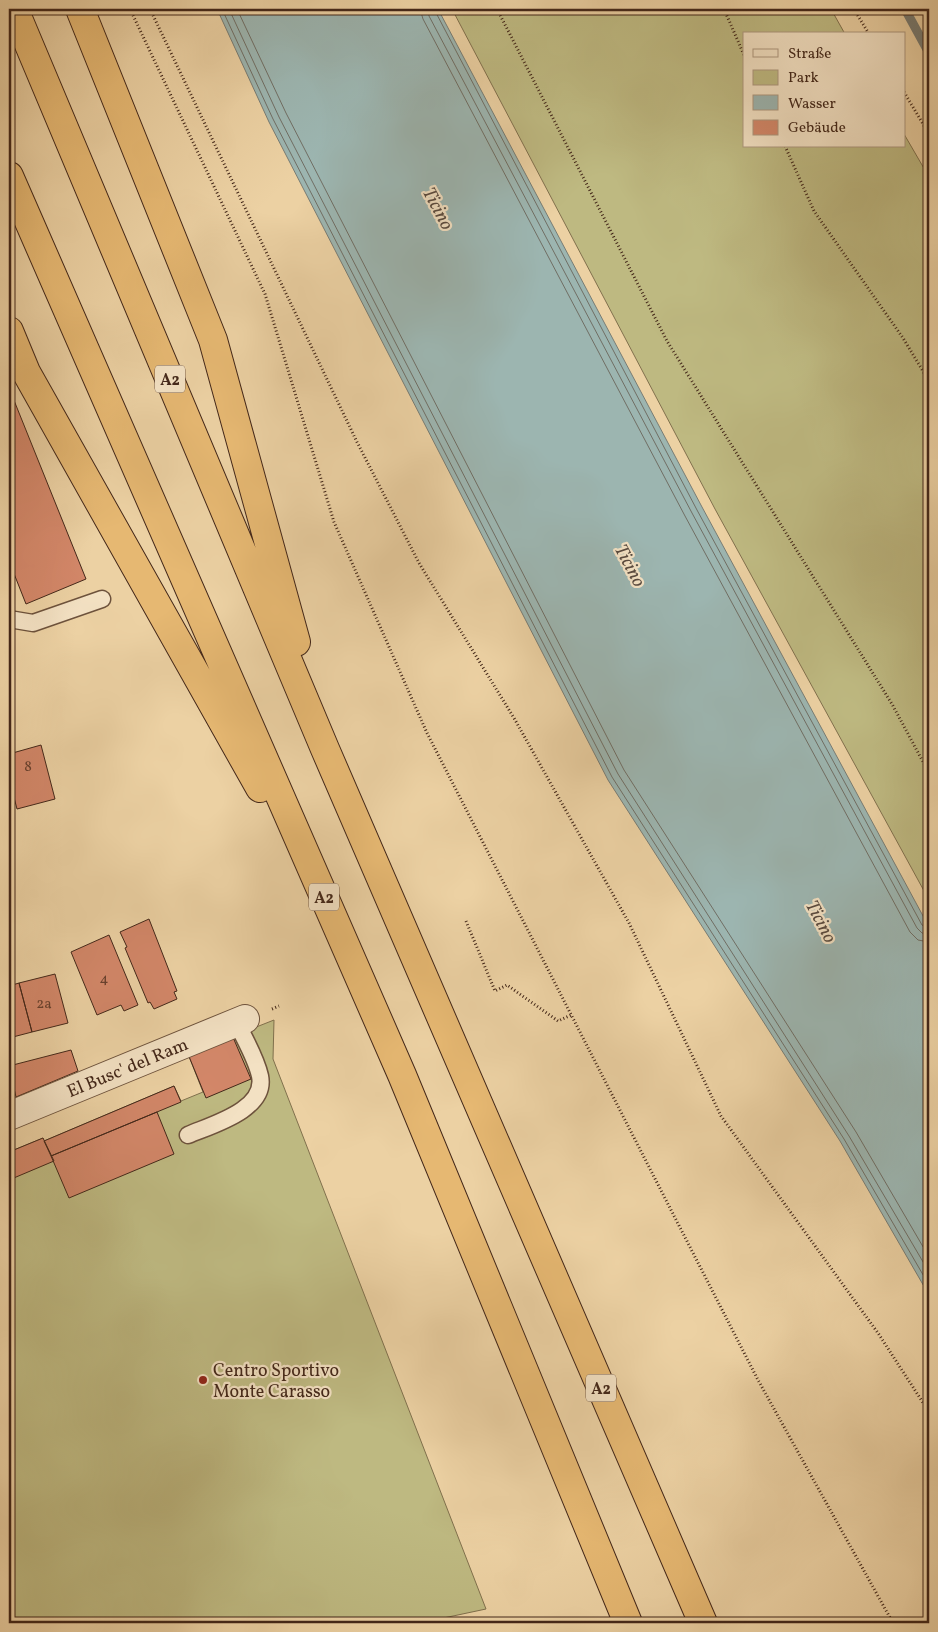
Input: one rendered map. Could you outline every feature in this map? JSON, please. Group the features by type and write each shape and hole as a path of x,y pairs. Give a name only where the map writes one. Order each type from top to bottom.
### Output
{"highway":[{"name":"A2","path":"14,9 325,749 703,1623"},
{"path":"80,9 213,340 325,749"},
{"name":"A2","path":"9,176 402,1075 628,1623"},
{"path":"9,331 30,381 331,913"}],"street":[{"name":"El Busc' del Ram","path":"9,1116 241,1021"}],"lane":[{"path":"9,618 33,623 102,599"},
{"path":"188,1136 243,1110 257,1098 260,1078 241,1021"}],"path":[{"path":"130,9 265,294 334,522 427,732 758,1380 893,1623"},
{"path":"150,9 357,442 419,563 514,718 629,923 722,1116 878,1333 929,1412"},
{"path":"496,9 667,341 892,704 929,773"},
{"path":"724,9 743,53"},
{"path":"854,9 868,32"},
{"path":"906,95 929,134"},
{"path":"786,148 814,211 903,338 929,381"},
{"path":"466,921 495,991 507,985 558,1021 571,1015"}],"green space":[{"path":"452,9 831,9 844,32 743,32 743,148 906,148 906,137 929,177 929,900 715,509"},
{"name":"Centro Sportivo Monte Carasso","path":"274,1020 273,1059 486,1609 420,1623 9,1623 9,1152 43,1138 44,1141 174,1086 181,1101 203,1092 188,1054"}],"water":[{"name":"Ticino","path":"217,9 438,9 702,507 929,927 929,1295 840,1141 608,780 269,122"}],"building":[{"path":"9,388 86,579 26,604 9,561"},
{"path":"41,745 55,799 17,809 9,778 9,754"},
{"path":"9,778 13,796 9,797"},
{"path":"149,919 177,991 174,992 177,999 154,1009 150,1002 148,1003 120,932"},
{"path":"109,935 138,1005 124,1011 121,1005 97,1015 71,952"},
{"path":"55,974 68,1023 32,1032 19,983"},
{"path":"19,983 32,1032 9,1038 9,986"},
{"path":"232,1035 251,1079 206,1098 188,1054"},
{"path":"71,1050 78,1071 16,1097 9,1066"},
{"path":"174,1086 181,1102 51,1156 44,1141"},
{"path":"157,1112 174,1154 69,1198 51,1156"},
{"path":"43,1138 54,1161 9,1180 9,1152"}],"waterway":[{"path":"905,9 929,53"}],"place":[{"name":"Centro Sportivo Monte Carasso","path":"203,1380"}]}
